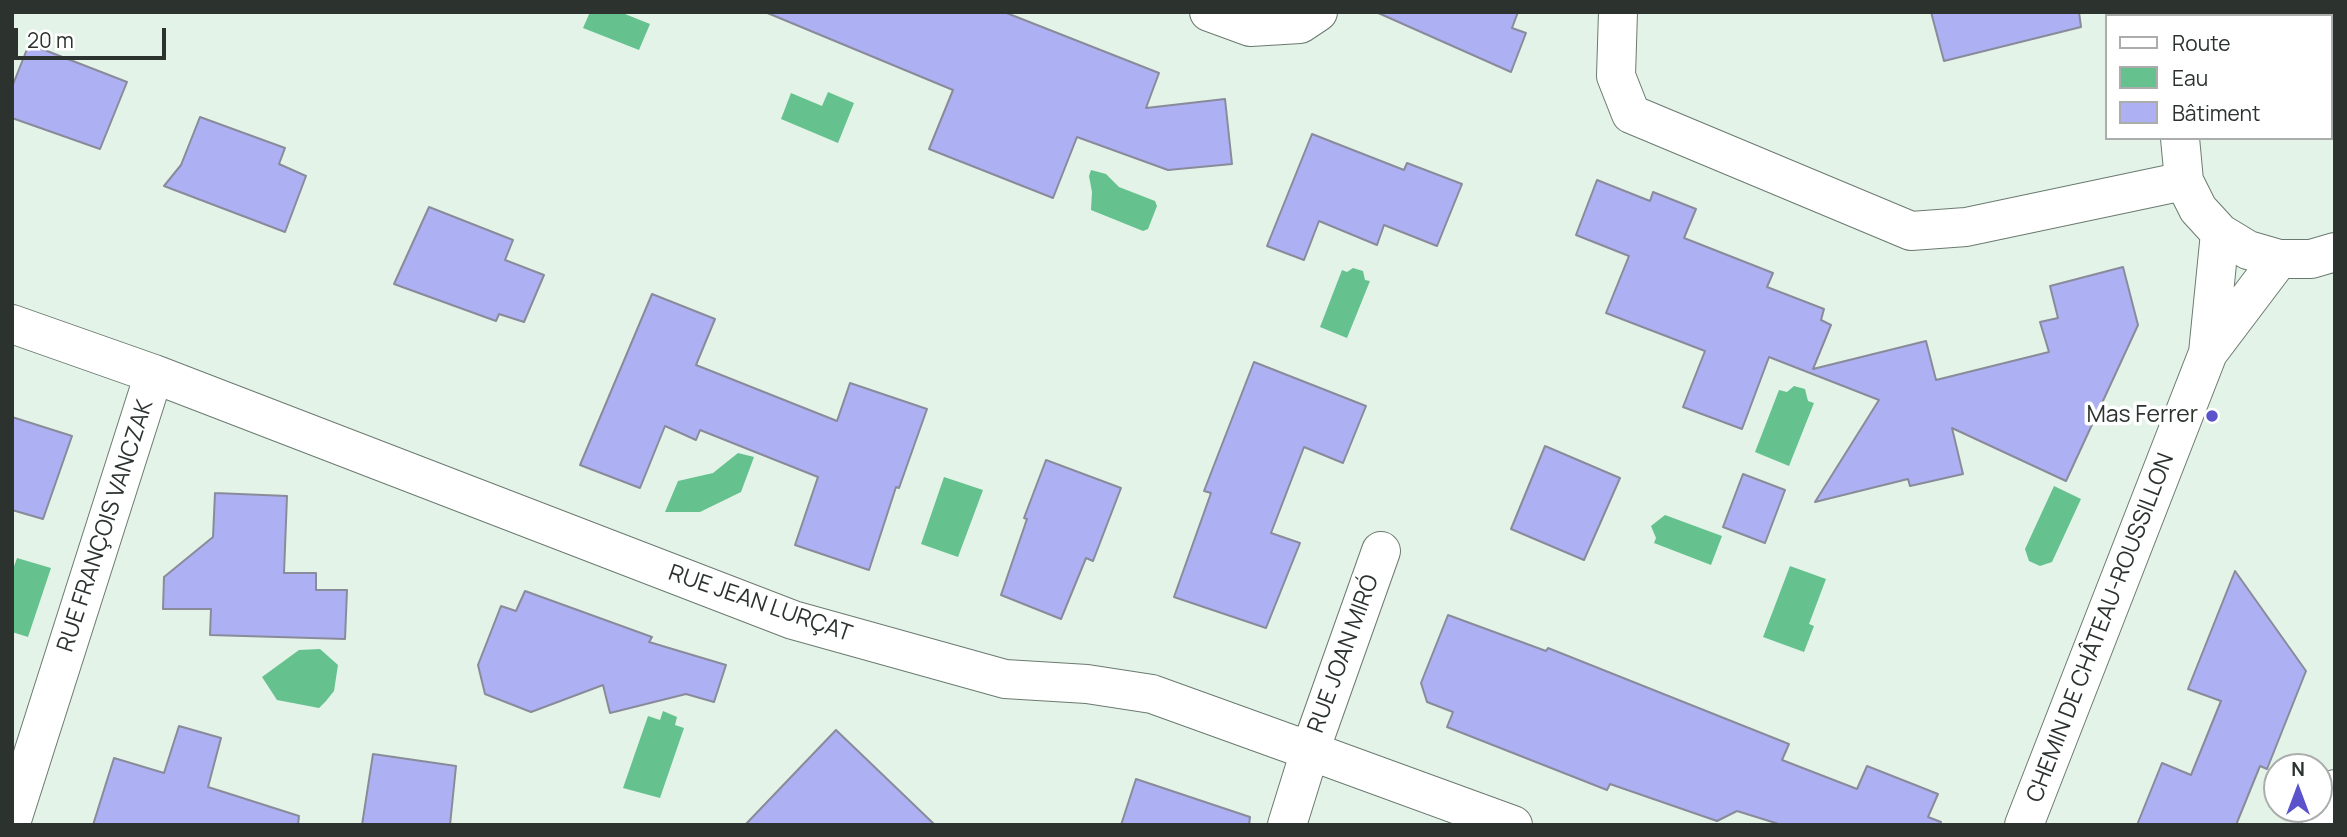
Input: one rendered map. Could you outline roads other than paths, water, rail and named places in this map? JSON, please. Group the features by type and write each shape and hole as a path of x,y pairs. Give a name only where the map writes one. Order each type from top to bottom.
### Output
{"street":[{"path":"1209,12 1250,27 1300,24 1318,12"},
{"path":"1618,12 1616,76 1631,114 1910,231 1966,227 2184,181"},
{"path":"2180,140 2184,181 2198,209 2220,233 2248,250 2279,259 2311,258 2335,252"},
{"name":"CHEMIN DE CHÂTEAU-ROUSSILLON","path":"2024,825 2208,353 2220,233"},
{"name":"CHEMIN DE CHÂTEAU-ROUSSILLON","path":"2208,353 2279,259"},
{"name":"RUE FRANÇOIS VANCZAK","path":"12,324 154,374 12,820"},
{"name":"RUE JEAN LURÇAT","path":"154,374 793,620 1005,679 1087,684 1152,694 1310,751"},
{"name":"RUE JOAN MIRÓ","path":"1381,551 1310,751 1513,825"},
{"path":"1287,825 1310,751"},
{"path":"2321,825 2335,789"}],"water":[{"path":"590,12 620,12 650,24 639,50 583,28"},
{"path":"828,92 854,103 838,143 781,119 791,93 822,106"},
{"path":"1091,170 1106,174 1119,187 1155,201 1157,206 1148,229 1143,231 1091,210"},
{"path":"1353,268 1363,271 1365,280 1370,281 1347,338 1320,327 1342,270 1347,272"},
{"path":"1794,386 1805,389 1808,401 1814,403 1789,466 1755,452 1779,390 1787,392"},
{"path":"738,453 754,457 741,492 700,512 665,512 678,481 713,473"},
{"path":"944,477 983,490 958,557 921,544"},
{"path":"2054,486 2081,499 2052,562 2040,566 2029,561 2025,549"},
{"path":"1665,515 1722,536 1711,565 1654,543 1656,538 1651,526"},
{"path":"17,558 51,568 28,637 12,632 12,572"},
{"path":"1790,566 1826,579 1809,624 1814,626 1804,652 1763,637"},
{"path":"320,649 338,665 334,691 326,701 319,708 277,700 262,677 299,650"},
{"path":"663,711 677,717 675,725 684,728 660,798 623,788 648,716 660,720"}],"place":[{"name":"Mas Ferrer","path":"2212,416"}]}
